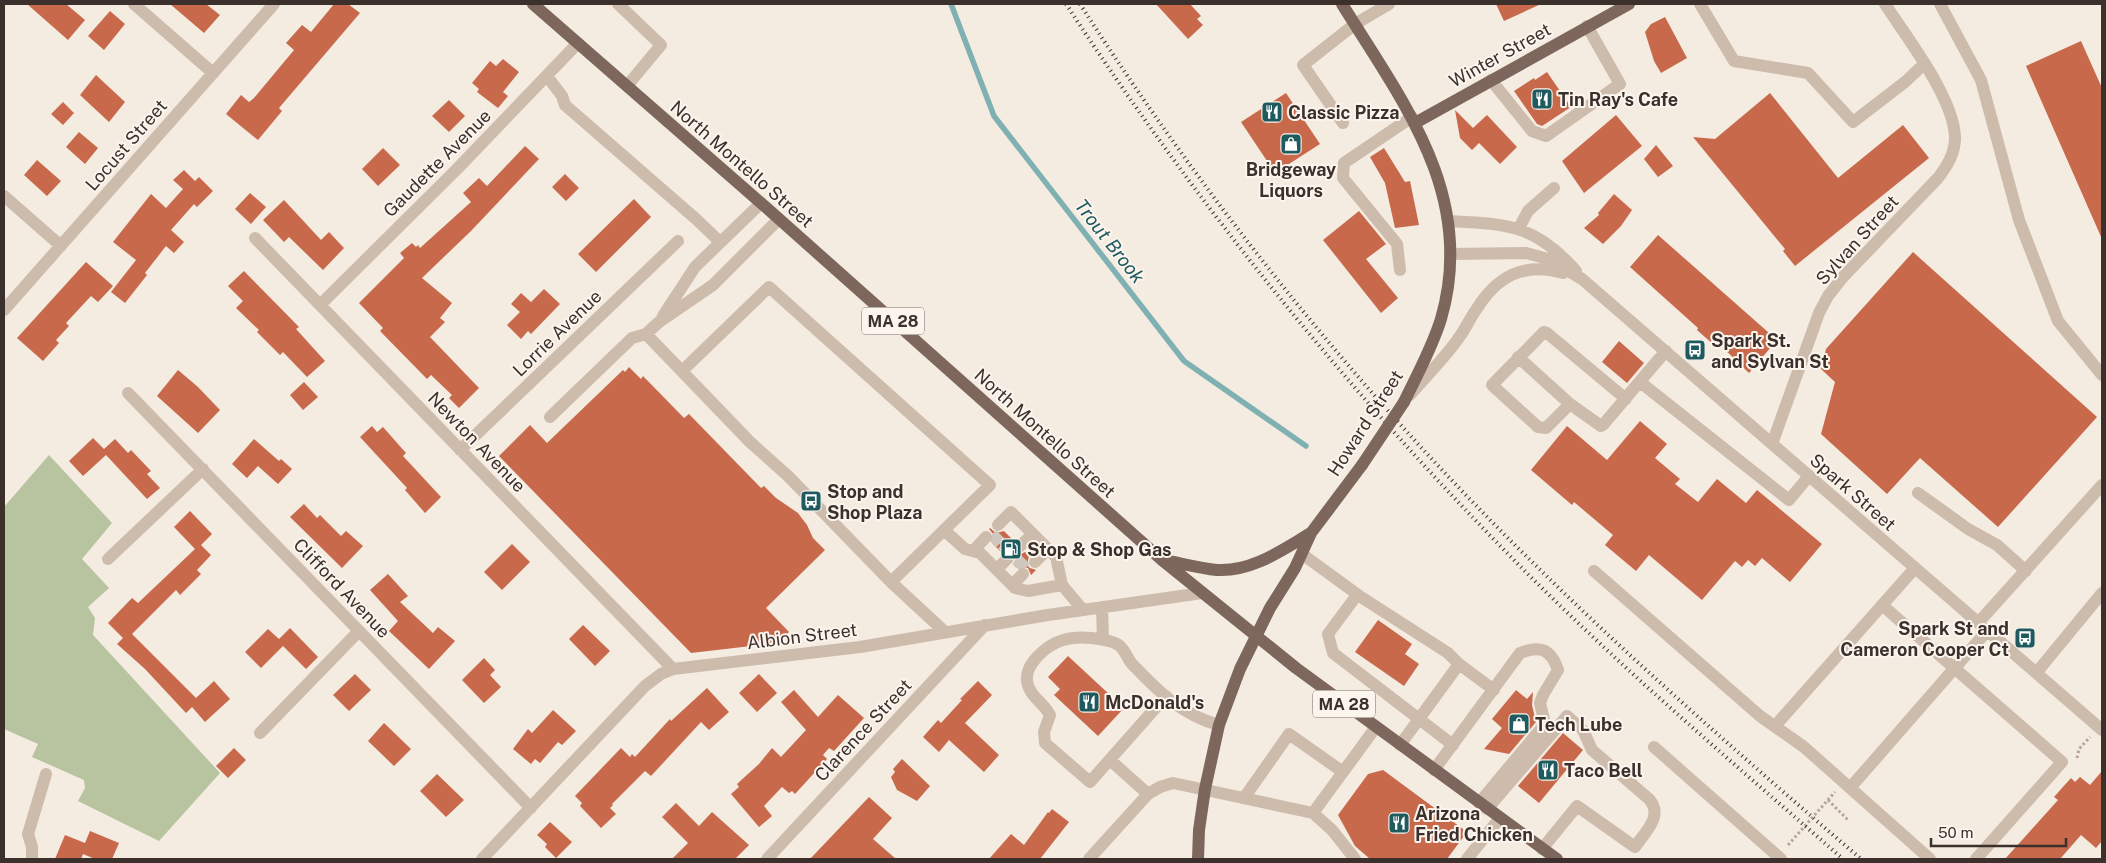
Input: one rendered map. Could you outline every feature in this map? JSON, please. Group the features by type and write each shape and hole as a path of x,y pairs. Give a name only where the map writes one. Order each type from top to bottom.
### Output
{"main road":[{"name":"North Montello Street","path":"533,4 761,203 1162,560 1255,636 1400,745 1557,859"},
{"name":"Howard Street","path":"1198,859 1199,830 1205,789 1219,725 1240,669 1255,636 1302,554 1311,533 1362,465 1404,402 1430,348 1441,317 1450,254 1448,221 1438,176 1413,120 1342,4"},
{"name":"Winter Street","path":"1413,120 1492,80 1629,4"},
{"path":"1162,560 1218,570 1248,566 1275,555 1311,533"}],"street":[{"path":"134,4 213,73"},
{"name":"Locust Street","path":"4,310 274,4"},
{"path":"618,4 661,45 627,86"},
{"path":"1343,123 1303,64 1355,24 1389,4"},
{"path":"1700,4 1734,61 1808,73 1853,122 1905,82 1924,64 1885,4"},
{"path":"1945,7 1981,80 2019,220 2058,321 2102,375"},
{"path":"1492,80 1532,131 1546,136 1620,84 1587,26"},
{"name":"Gaudette Avenue","path":"320,305 458,168 578,43"},
{"name":"Sylvan Street","path":"1772,444 1819,313 1828,296 1843,277 1938,178 1953,154 1955,139 1953,122 1946,102 1924,64"},
{"path":"547,76 562,96 565,105 696,218 720,242"},
{"path":"1400,270 1397,244 1342,178 1344,164 1413,120"},
{"path":"1519,228 1528,211 1554,188"},
{"path":"4,196 60,246"},
{"path":"659,322 695,267 761,203"},
{"path":"550,417 632,338 646,334 659,322 713,285 779,219"},
{"name":"Spark Street","path":"1448,221 1483,222 1519,228 1535,236 1561,254 1582,279 2102,730"},
{"name":"Newton Avenue","path":"255,238 674,669"},
{"name":"Lorrie Avenue","path":"460,450 678,241"},
{"name":"Spark Street","path":"1450,254 1526,252 1548,259 1582,279"},
{"name":"Spark Street","path":"1404,402 1460,336 1485,296 1498,282 1512,274 1530,268 1550,269 1582,279"},
{"path":"682,371 769,286 990,485 891,582"},
{"path":"1570,404 1546,428 1538,427 1492,388 1493,383 1541,334 1547,333 1626,399"},
{"path":"646,334 750,442 788,476 891,582 945,632"},
{"path":"1518,357 1570,404 1599,426 1603,425 1666,351"},
{"path":"1640,382 1789,500 1809,476"},
{"name":"Clifford Avenue","path":"128,393 531,808"},
{"path":"108,559 202,469"},
{"path":"1847,785 1955,668 2026,570 2102,485"},
{"path":"1918,492 1968,529 1997,545 2026,570"},
{"path":"1001,528 1014,515 1056,557 1062,585 1083,610"},
{"path":"944,530 961,547 977,552 1020,590 1028,591 1062,585"},
{"path":"1017,543 1030,531"},
{"path":"977,552 989,540"},
{"path":"1032,559 1045,546"},
{"path":"1302,554 1357,595 1448,653 1459,664 1494,690"},
{"path":"994,566 1005,556"},
{"path":"1775,726 1915,568"},
{"path":"1009,582 1020,571"},
{"path":"1594,571 1760,716 1804,747 1930,859"},
{"name":"Albion Street","path":"482,859 645,686 661,674 674,669 860,646 985,625 1202,593"},
{"path":"2037,672 2102,593"},
{"path":"1357,595 1328,634 1333,653 1453,745"},
{"path":"1882,606 2062,762 1976,859"},
{"path":"1102,607 1103,639"},
{"name":"Clarence Street","path":"767,859 985,625"},
{"path":"260,733 359,631"},
{"path":"1166,696 1090,782 1045,742 1044,732 1050,715 1047,709 1033,696 1027,682 1028,668 1047,646 1056,642 1074,637 1103,639 1117,644 1125,650 1131,663 1184,712 1201,720 1219,725"},
{"path":"1434,770 1520,653 1533,648 1545,650 1554,659 1558,670 1543,695 1540,704 1545,724 1483,806"},
{"path":"1400,745 1459,664"},
{"path":"1483,806 1567,716 1583,730 1592,750 1644,793 1653,803 1656,817 1635,847 1577,806 1542,849"},
{"path":"1313,812 1376,727"},
{"path":"1244,798 1289,734 1343,772"},
{"path":"1654,747 1780,858"},
{"path":"1110,760 1148,794"},
{"path":"32,859 32,846 28,834 46,774"},
{"path":"1089,859 1148,794 1160,787 1173,783 1313,812 1332,830 1354,859"},
{"path":"1467,859 1500,818"}],"path":[{"path":"1780,858 1828,800 1847,785"},
{"path":"1828,800 1849,821"}],"green space":[{"path":"49,455 112,523 82,559 109,588 88,607 95,618 93,635 220,773 159,841 78,801 85,788 84,780 32,757 38,744 4,729 4,507"}],"building":[{"path":"27,4 66,4 85,20 68,40"},
{"path":"170,4 206,4 220,15 204,33"},
{"path":"334,4 348,4 360,13 279,108 282,111 258,140 226,114 241,95 249,102 254,98 294,50 286,43 302,25 311,32"},
{"path":"1156,4 1190,4 1201,16 1197,19 1203,25 1188,39"},
{"path":"1496,4 1541,4 1504,21"},
{"path":"110,11 125,24 104,50 88,36"},
{"path":"1665,17 1687,58 1661,73 1654,61 1645,32 1651,24"},
{"path":"2081,41 2102,88 2102,239 2026,66"},
{"path":"503,59 519,72 503,92 508,96 498,108 477,92 479,89 472,83 490,61 496,66"},
{"name":"Tin Ray's Cafe","path":"1547,72 1571,107 1542,126 1537,124 1514,91"},
{"path":"96,75 125,102 109,122 80,95"},
{"path":"1286,93 1320,144 1275,173 1241,122"},
{"path":"1770,93 1838,178 1903,125 1929,158 1795,266 1783,251 1785,249 1693,137 1715,139"},
{"path":"449,100 465,116 449,132 432,116"},
{"path":"63,102 74,113 63,125 51,114"},
{"path":"1455,110 1473,128 1487,115 1517,147 1500,164 1479,143 1472,150 1460,138"},
{"path":"1616,115 1642,146 1584,193 1562,161"},
{"path":"79,132 98,148 85,164 66,147"},
{"path":"1656,145 1673,166 1658,177 1644,159"},
{"path":"525,146 539,159 471,231 422,278 452,303 440,318 445,322 430,337 479,388 459,408 449,398 452,395 431,375 427,379 380,331 383,328 359,303 404,258 400,253 412,243 420,248 471,202 463,193 479,178 487,186"},
{"path":"383,148 400,165 378,186 362,169"},
{"path":"1384,148 1405,182 1410,181 1419,225 1395,228 1385,183 1370,157"},
{"path":"37,160 61,181 47,196 24,175"},
{"path":"184,170 195,181 199,177 213,191 197,207 194,204 171,230 184,242 174,253 166,246 145,273 147,275 125,303 111,292 136,260 113,242 151,194 166,208 183,189 173,180"},
{"path":"565,174 579,188 566,201 552,187"},
{"path":"250,193 266,207 251,224 235,209"},
{"path":"1614,194 1632,210 1621,226 1603,244 1584,228 1599,215 1598,213"},
{"path":"634,199 651,217 596,272 578,254"},
{"path":"284,200 321,240 329,232 344,248 323,270 289,237 284,242 263,220"},
{"path":"1359,211 1386,244 1366,259 1398,298 1381,313 1323,240"},
{"path":"1658,235 1777,340 1749,373 1717,342 1714,345 1697,330 1698,328 1630,267"},
{"path":"1913,252 2097,417 1998,527 1920,458 1887,494 1821,434 1835,382 1821,369 1826,349"},
{"path":"86,262 113,286 98,302 91,296 66,323 69,326 56,340 59,343 43,361 17,338"},
{"path":"244,271 299,327 296,329 325,361 307,377 283,352 280,355 257,332 259,330 236,308 243,301 228,286"},
{"path":"544,289 560,304 531,334 528,331 521,339 507,325 520,312 511,304 521,293 531,302"},
{"path":"1619,341 1644,363 1627,383 1602,362"},
{"path":"629,367 641,379 643,376 684,418 689,414 761,488 764,486 776,498 798,513 807,525 813,538 825,550 766,608 789,632 776,643 691,653 499,456 530,425 547,443 623,370 625,372"},
{"path":"178,370 220,410 198,433 157,396"},
{"path":"304,382 318,397 303,410 290,395"},
{"path":"1640,421 1667,444 1655,458 1680,479 1675,484 1698,502 1717,479 1746,503 1757,490 1822,544 1790,582 1762,558 1755,566 1748,560 1742,567 1735,561 1702,600 1649,555 1636,571 1605,545 1613,535 1574,502 1572,505 1531,470 1567,426 1607,460"},
{"path":"372,426 377,432 383,427 406,453 403,456 441,497 425,513 405,490 407,488 360,437"},
{"path":"93,438 104,449 115,439 128,453 131,450 151,471 147,474 160,488 147,499 106,455 83,476 69,461"},
{"path":"254,439 279,461 281,459 292,469 278,484 258,466 247,478 232,464"},
{"path":"304,504 317,518 320,515 341,536 346,531 363,546 342,568 290,517"},
{"path":"190,511 212,534 201,545 211,555 197,570 201,574 180,595 176,590 132,634 196,698 214,681 230,699 205,722 192,707 186,713 145,669 117,644 123,638 108,623 132,598 138,603 195,549 174,527"},
{"path":"990,528 996,533 1004,531 1014,541 1012,547 1014,552 1021,554 1025,552 1029,556 1027,565 1036,570 1031,575 1028,568 1021,566 1017,568 1013,564 1016,560 1013,552 1006,550 1002,553 992,543 994,535"},
{"path":"512,544 530,562 502,590 484,572"},
{"path":"388,574 408,596 400,602 433,633 438,627 455,641 429,669 389,631 398,621 370,590"},
{"path":"1378,620 1412,644 1405,654 1419,664 1404,686 1355,652"},
{"path":"583,625 610,651 595,666 569,639"},
{"path":"290,628 318,657 306,669 283,646 261,668 245,652 268,629 279,639"},
{"name":"McDonald's","path":"1068,656 1124,708 1098,736 1054,695 1060,689 1048,677"},
{"path":"484,658 495,670 490,675 501,687 484,703 462,680"},
{"path":"355,674 371,690 349,711 333,695"},
{"path":"759,674 777,693 757,712 739,693"},
{"path":"978,681 992,695 965,723 999,755 984,772 949,740 939,752 923,737 938,720 941,723 962,700 960,699"},
{"path":"707,688 729,712 709,730 701,722 651,776 645,771 612,804 610,808 616,814 601,828 580,806 582,803 575,796 621,748 630,757 632,754 635,757 670,719 671,721"},
{"path":"794,690 818,717 838,695 864,718 834,751 829,748 823,755 827,759 795,794 792,791 789,793 782,787 764,806 772,816 759,827 731,794 739,787 737,784 759,764 772,748 781,757 806,730 781,702"},
{"name":"Tech Lube","path":"1516,690 1527,699 1533,692 1532,705 1536,722 1509,754 1484,749 1502,728 1492,719"},
{"path":"553,710 576,731 562,745 558,742 540,763 535,759 531,764 513,749 528,729 532,733"},
{"path":"384,723 411,749 394,766 368,741"},
{"name":"Taco Bell","path":"1563,733 1583,750 1539,803 1518,786"},
{"path":"234,748 246,760 228,778 216,766"},
{"path":"902,759 930,786 917,801 897,790 891,777 895,772 893,769"},
{"name":"Arizona Fried Chicken","path":"1383,770 1467,832 1447,859 1370,859 1355,846 1338,815 1368,774"},
{"path":"2102,771 2102,841 2096,848 2081,835 2060,859 2005,859 2058,800 2054,797 2071,778 2075,782 2080,777 2090,785"},
{"path":"437,774 464,800 446,817 420,791"},
{"path":"869,797 892,818 873,839 896,859 810,859"},
{"path":"676,803 699,826 712,812 749,845 735,859 672,859 688,843 662,817"},
{"path":"1052,809 1069,822 1040,859 989,859 1011,834 1024,845"},
{"path":"550,822 572,842 556,858 545,847 547,844 537,835"},
{"path":"90,831 119,843 112,859 95,859 83,854 81,859 55,859 65,835 85,843"}],"waterway":[{"name":"Trout Brook","path":"951,4 994,116 1184,361 1306,446"}],"tunnel":[{"path":"992,543 1004,531"},
{"path":"1002,553 1014,541"},
{"path":"1017,568 1029,556"}],"railway":[{"path":"1066,4 1116,78 1220,222 1331,360 1389,427 1449,493 1591,636 1843,859"},
{"path":"1080,4 1179,150 1232,221 1286,291 1401,425 1523,553 1605,632 1732,747 1861,859"}],"place":[{"name":"Tin Ray's Cafe","path":"1542,99"},
{"name":"Classic Pizza","path":"1272,112"},
{"name":"Bridgeway Liquors","path":"1291,144"},
{"name":"Spark St. and Sylvan St","path":"1695,350"},
{"name":"Stop and Shop Plaza","path":"811,501"},
{"name":"Stop & Shop Gas","path":"1011,549"},
{"name":"Spark St and Cameron Cooper Ct","path":"2025,638"},
{"name":"McDonald's","path":"1089,702"},
{"name":"Tech Lube","path":"1519,724"},
{"name":"Taco Bell","path":"1548,770"},
{"name":"Arizona Fried Chicken","path":"1399,823"}]}
